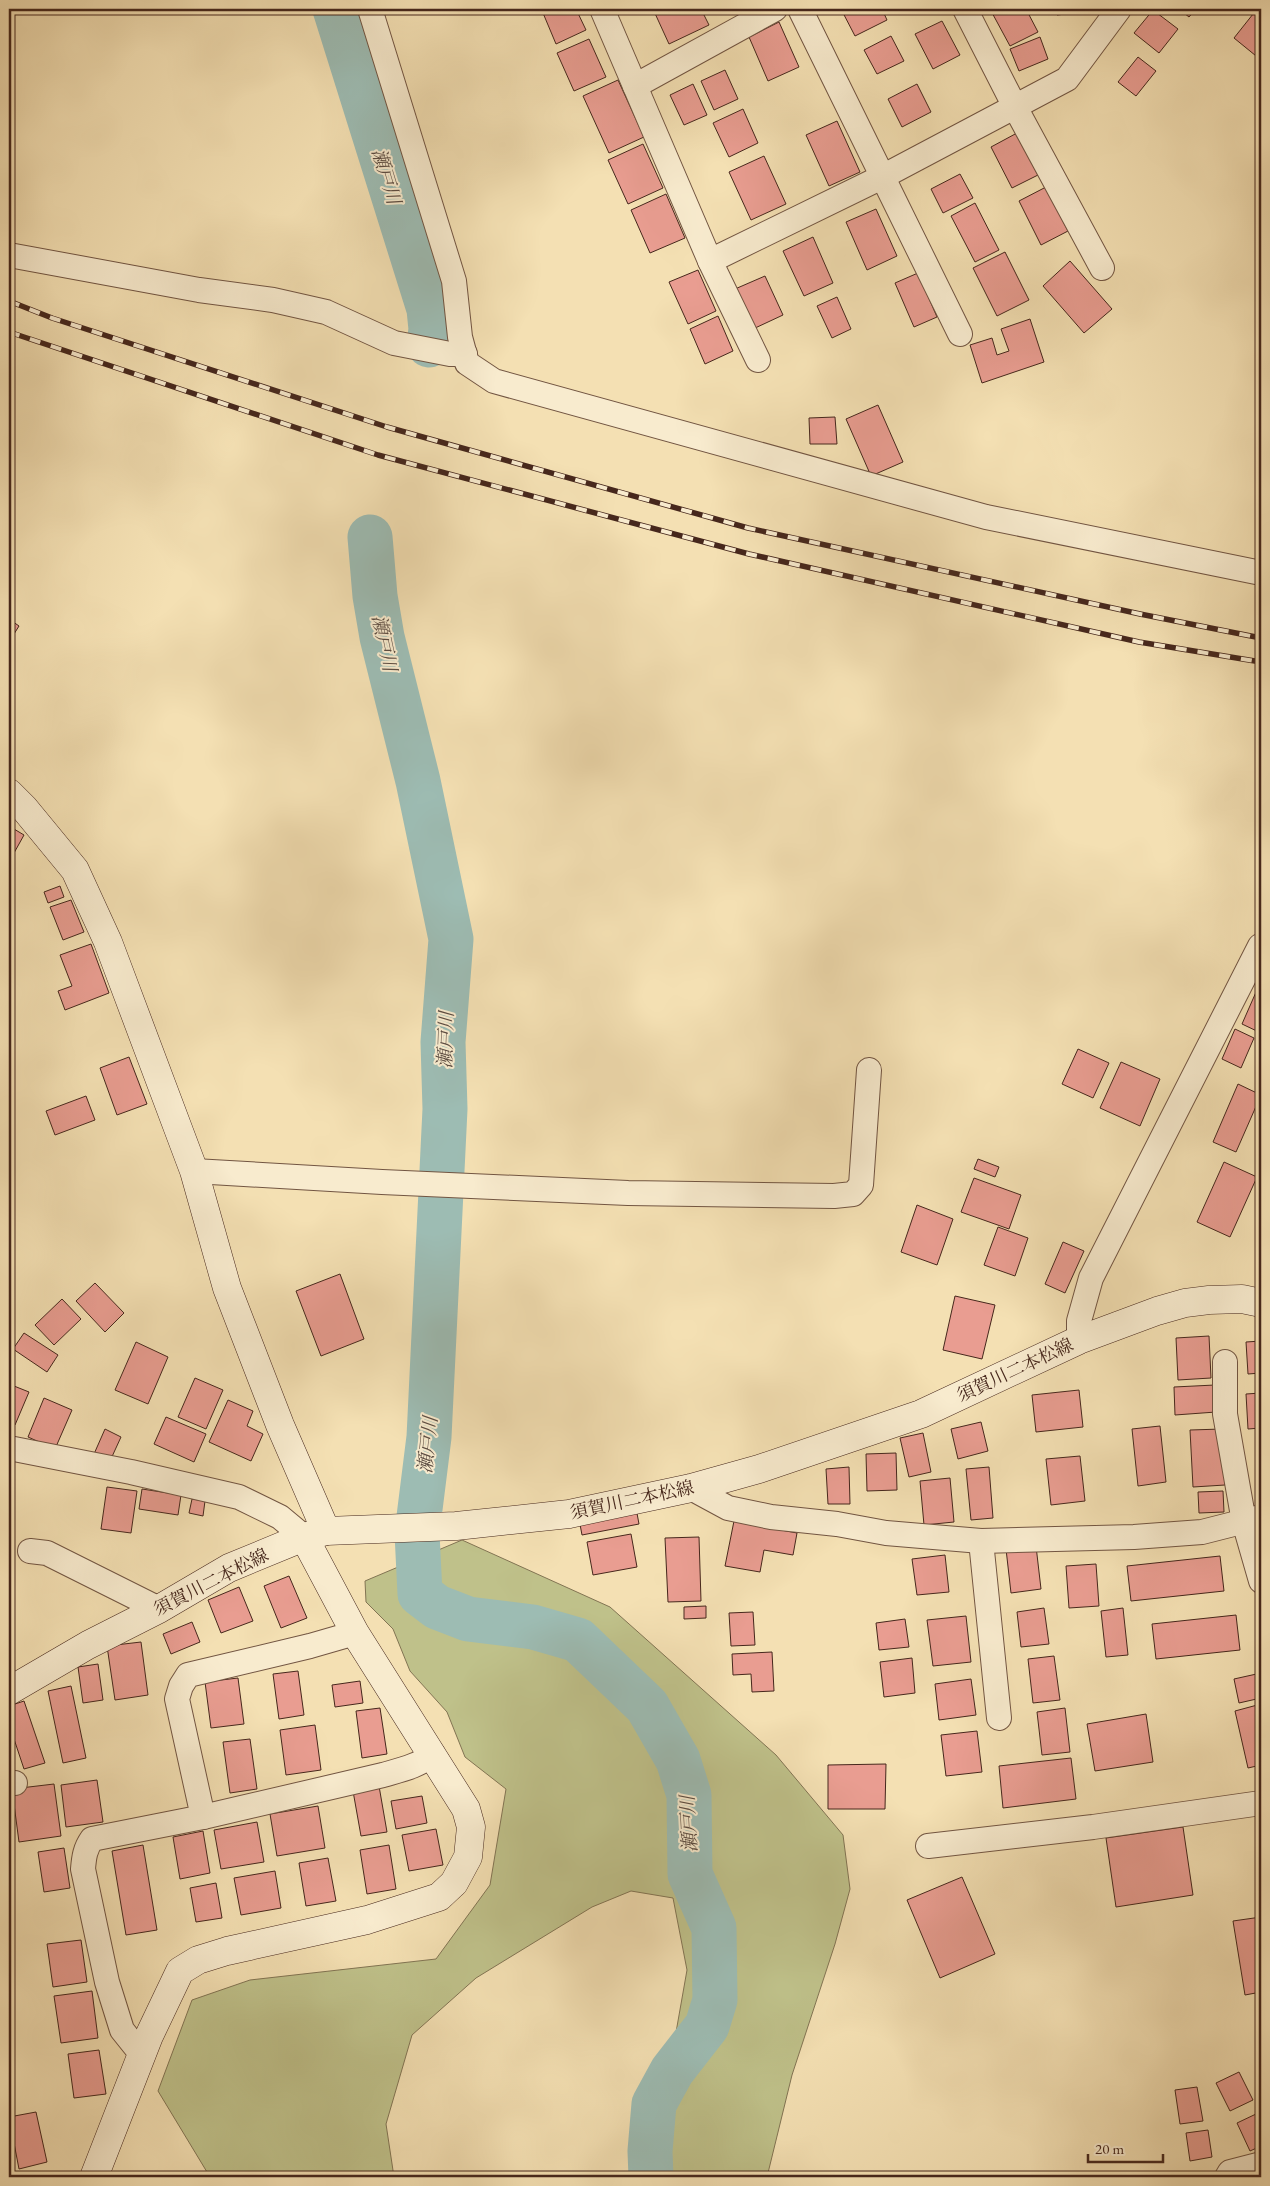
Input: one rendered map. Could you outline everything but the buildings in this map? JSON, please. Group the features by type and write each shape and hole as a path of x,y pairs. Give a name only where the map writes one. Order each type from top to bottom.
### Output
{"street":[{"path":"370,9 454,281 460,337 467,363 494,381 967,512 1261,573"},
{"path":"602,9 710,261 758,360"},
{"path":"636,86 775,9"},
{"path":"800,9 960,334"},
{"path":"966,9 1015,107 1102,268"},
{"path":"710,261 882,177 1067,79 1119,9"},
{"path":"9,255 199,290 273,300 326,312 394,343 450,354 465,354"},
{"path":"9,793 24,808 75,870 108,942 194,1171 228,1288 280,1425 315,1534 355,1633 466,1809 470,1827 468,1857 458,1877 439,1897 366,1920 227,1951 198,1960 180,1971 161,2008 94,2177"},
{"path":"1079,1340 1078,1321 1091,1278 1260,946"},
{"path":"194,1171 628,1193 834,1196 853,1194 861,1185 869,1070"},
{"name":"須賀川二本松線","path":"9,1691 88,1645 159,1609 229,1568 315,1534 456,1526 568,1514 691,1488 758,1469 921,1414 1079,1340 1186,1303 1242,1299 1261,1303"},
{"path":"1225,1362 1225,1414 1252,1520 1261,1581"},
{"path":"9,1448 130,1472 240,1497 315,1534"},
{"path":"691,1488 728,1508 772,1517 837,1524 886,1533 980,1541 1134,1537 1202,1532 1252,1520"},
{"path":"980,1541 999,1718"},
{"path":"30,1551 47,1553 159,1609"},
{"path":"203,1817 177,1699 181,1686 188,1675 310,1646 355,1633"},
{"path":"142,2055 122,2030 107,1982 83,1869 84,1854 92,1839 203,1817 383,1775 410,1767 426,1760 433,1754"},
{"path":"928,1846 1093,1827 1261,1803"},
{"path":"1227,2177 1230,2172 1261,2164"}],"green space":[{"path":"462,1540 610,1607 776,1755 843,1835 850,1889 835,1944 792,2075 767,2177 666,2177 663,2106 687,1970 673,1898 631,1891 592,1907 476,1978 412,2035 386,2124 394,2177 210,2177 158,2091 192,2000 250,1980 436,1959 490,1885 506,1789 465,1757 447,1712 410,1671 393,1629 366,1602 365,1581"}],"waterway":[{"name":"瀬戸川","path":"335,9 429,309 431,329 429,345"},
{"name":"瀬戸川","path":"370,537 375,596 382,637 418,781 451,939 443,1042 445,1109 429,1437 417,1533 420,1594 437,1607 468,1619 533,1627 578,1640 647,1706 678,1760 689,1795 690,1874 714,1928 715,2000 707,2026 672,2071 654,2104 650,2151 651,2177"}],"railway":[{"path":"9,301 52,318 387,427 748,528 1140,614 1261,638"},
{"path":"9,332 378,455 749,554 1139,642 1261,662"}]}
